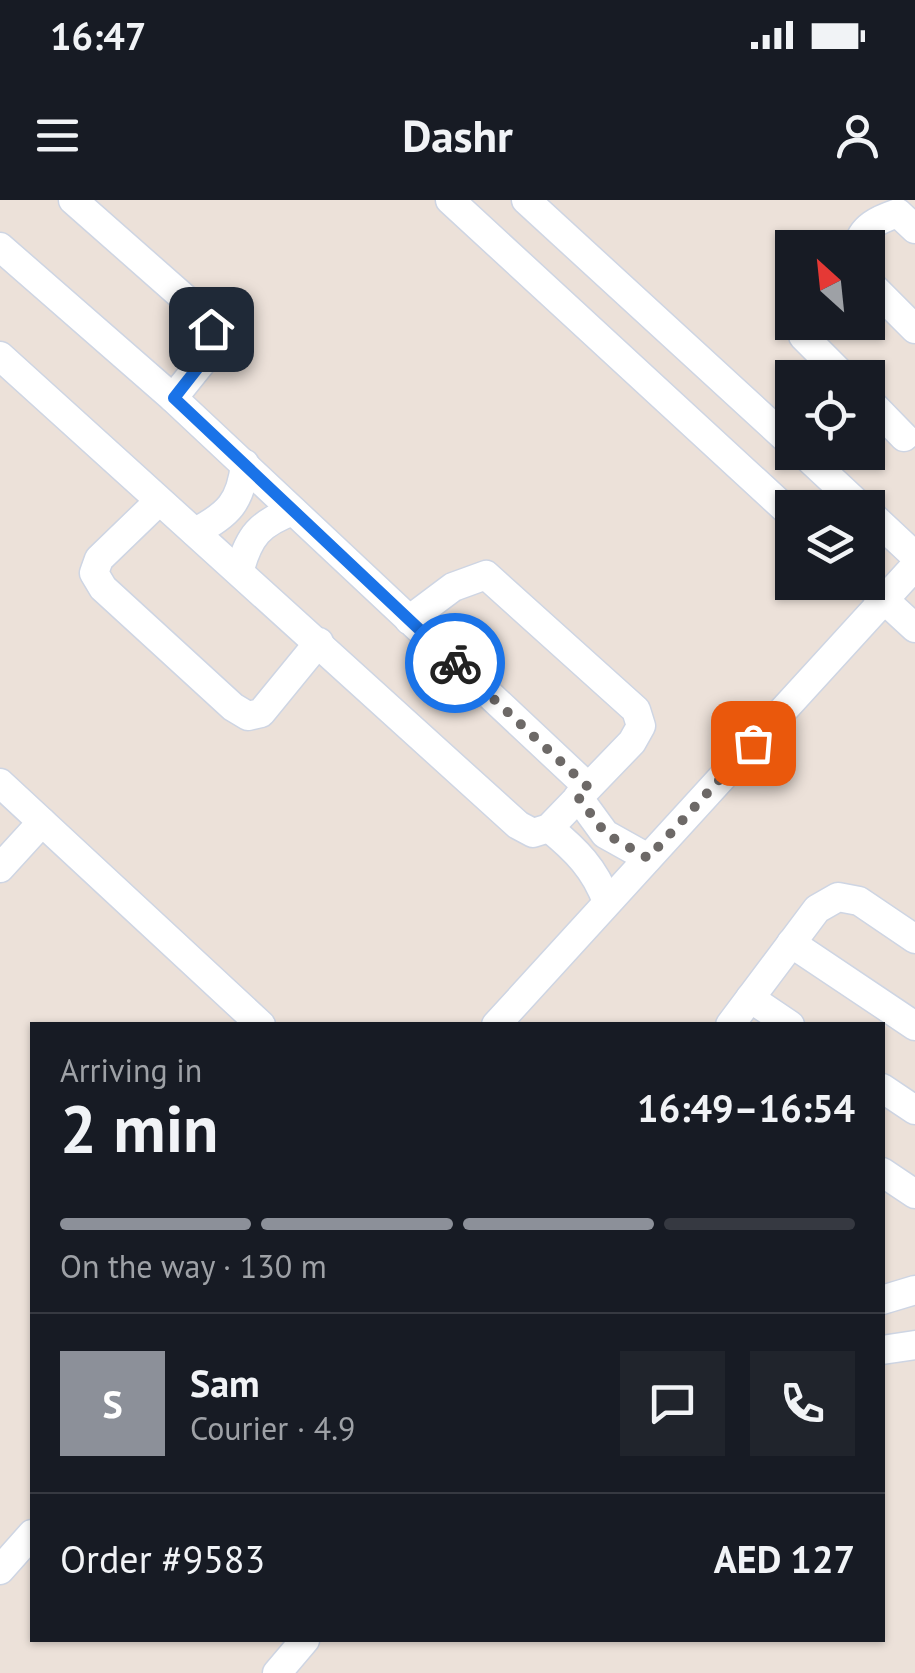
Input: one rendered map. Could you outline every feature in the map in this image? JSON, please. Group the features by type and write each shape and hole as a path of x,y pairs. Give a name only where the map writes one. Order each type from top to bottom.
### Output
{"lane":[{"path":"73,200 200,312 211,329 214,347 174,398"},
{"path":"450,200 775,499"},
{"path":"526,200 775,428"},
{"path":"867,230 877,220 898,213 915,229"},
{"path":"0,247 174,398 409,620 583,792 606,834 648,858"},
{"path":"885,299 915,328"},
{"path":"808,340 827,360"},
{"path":"0,356 158,502 240,569 518,825 533,833 549,828 632,742 641,726 636,710 486,574 453,588 409,620"},
{"path":"885,417 904,437"},
{"path":"194,532 231,511 242,490 244,464"},
{"path":"822,470 843,490"},
{"path":"158,502 100,559 94,573 103,588 233,707 248,716 261,713 319,642"},
{"path":"240,569 248,542 265,522 293,511"},
{"path":"885,528 915,556"},
{"path":"885,585 915,566"},
{"path":"499,1022 648,858 867,600"},
{"path":"885,600 915,628"},
{"path":"0,783 259,1022"},
{"path":"0,868 42,822"},
{"path":"549,828 578,852 598,876 608,902"},
{"path":"732,1022 817,908 838,897 859,901 915,938"},
{"path":"791,943 915,1026"},
{"path":"750,998 786,1022"},
{"path":"885,1090 915,1110"},
{"path":"885,1174 915,1194"},
{"path":"885,1299 915,1290"},
{"path":"885,1350 915,1345"},
{"path":"0,1570 30,1536"},
{"path":"277,1673 304,1642"}],"way so far":[{"path":"455,663 588,787 578,797 606,834 648,858 753,743"}],"route":[{"path":"211,329 214,347 174,398 455,663"}]}
